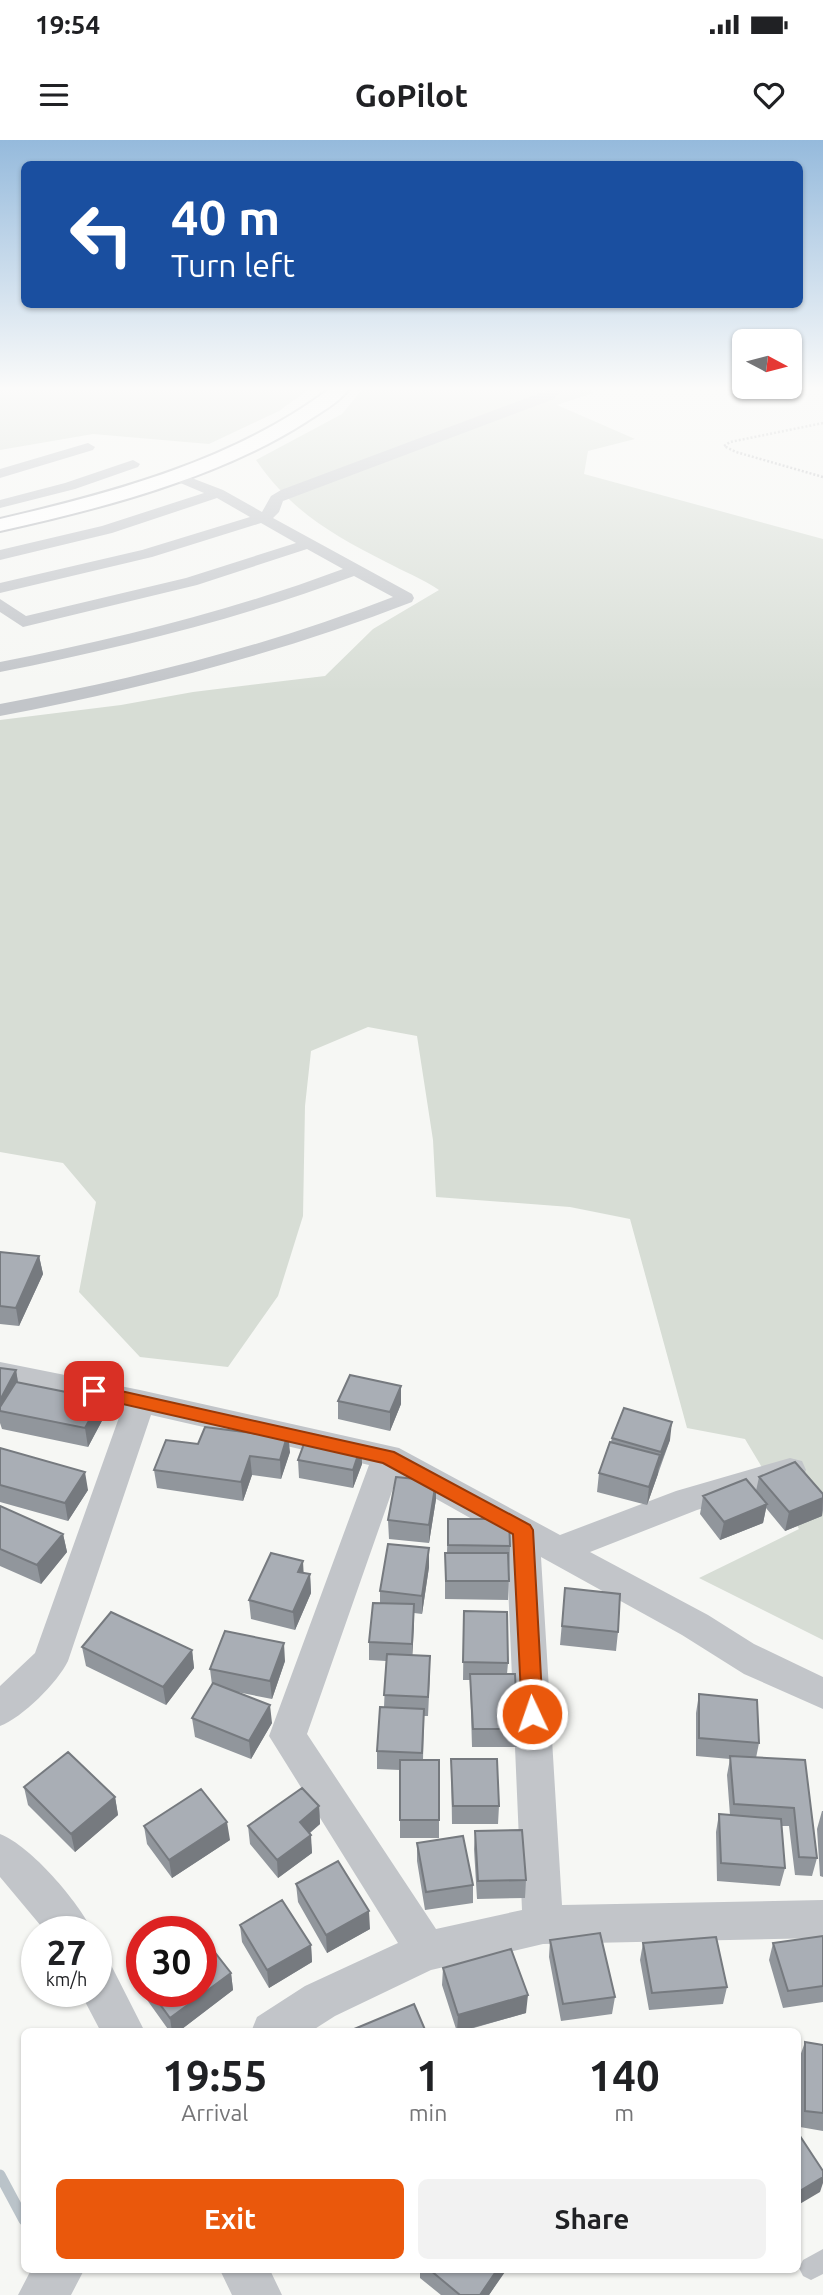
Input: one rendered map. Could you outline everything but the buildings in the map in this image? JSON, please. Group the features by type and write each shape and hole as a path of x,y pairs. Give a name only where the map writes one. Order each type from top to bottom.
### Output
{"main road":[{"path":"0,524 66,509 127,491"}],"street":[{"path":"0,504 47,491"},
{"path":"0,710 233,657 327,629 406,598 212,491"},
{"path":"0,588 146,554 262,518 272,512 276,499 293,491"},
{"path":"0,555 120,526 218,493"},
{"path":"0,604 23,622 32,621 180,586 308,544"},
{"path":"8,665 222,615 355,570"},
{"path":"8,665 53,700"},
{"path":"0,1373 140,1401 388,1457 695,1625 727,1649 773,1673 823,1693"},
{"path":"0,1710 50,1661 140,1401"},
{"path":"388,1457 288,1736 426,1951"},
{"path":"558,1550 688,1500 790,1470"},
{"path":"523,1530 542,1925"},
{"path":"0,1852 21,1870 59,1916"},
{"path":"278,2028 320,2001 426,1951 542,1925 823,1919"},
{"path":"111,2007 122,2028"},
{"path":"42,2295 58,2273"},
{"path":"246,2273 258,2295"}],"shaded area":[{"path":"280,491 645,491 823,539 823,1640 699,1578 799,1529 745,1439 687,1428 630,1219 570,1207 436,1197 433,1140 417,1036 368,1027 311,1051 305,1106 303,1216 278,1296 228,1367 140,1357 79,1292 96,1202 63,1163 0,1152 0,720 325,676 373,629 439,590 330,531"}],"waterway":[{"path":"0,2175 21,2214"}],"route":[{"path":"94,1391 388,1457 523,1530 532,1714"}]}
